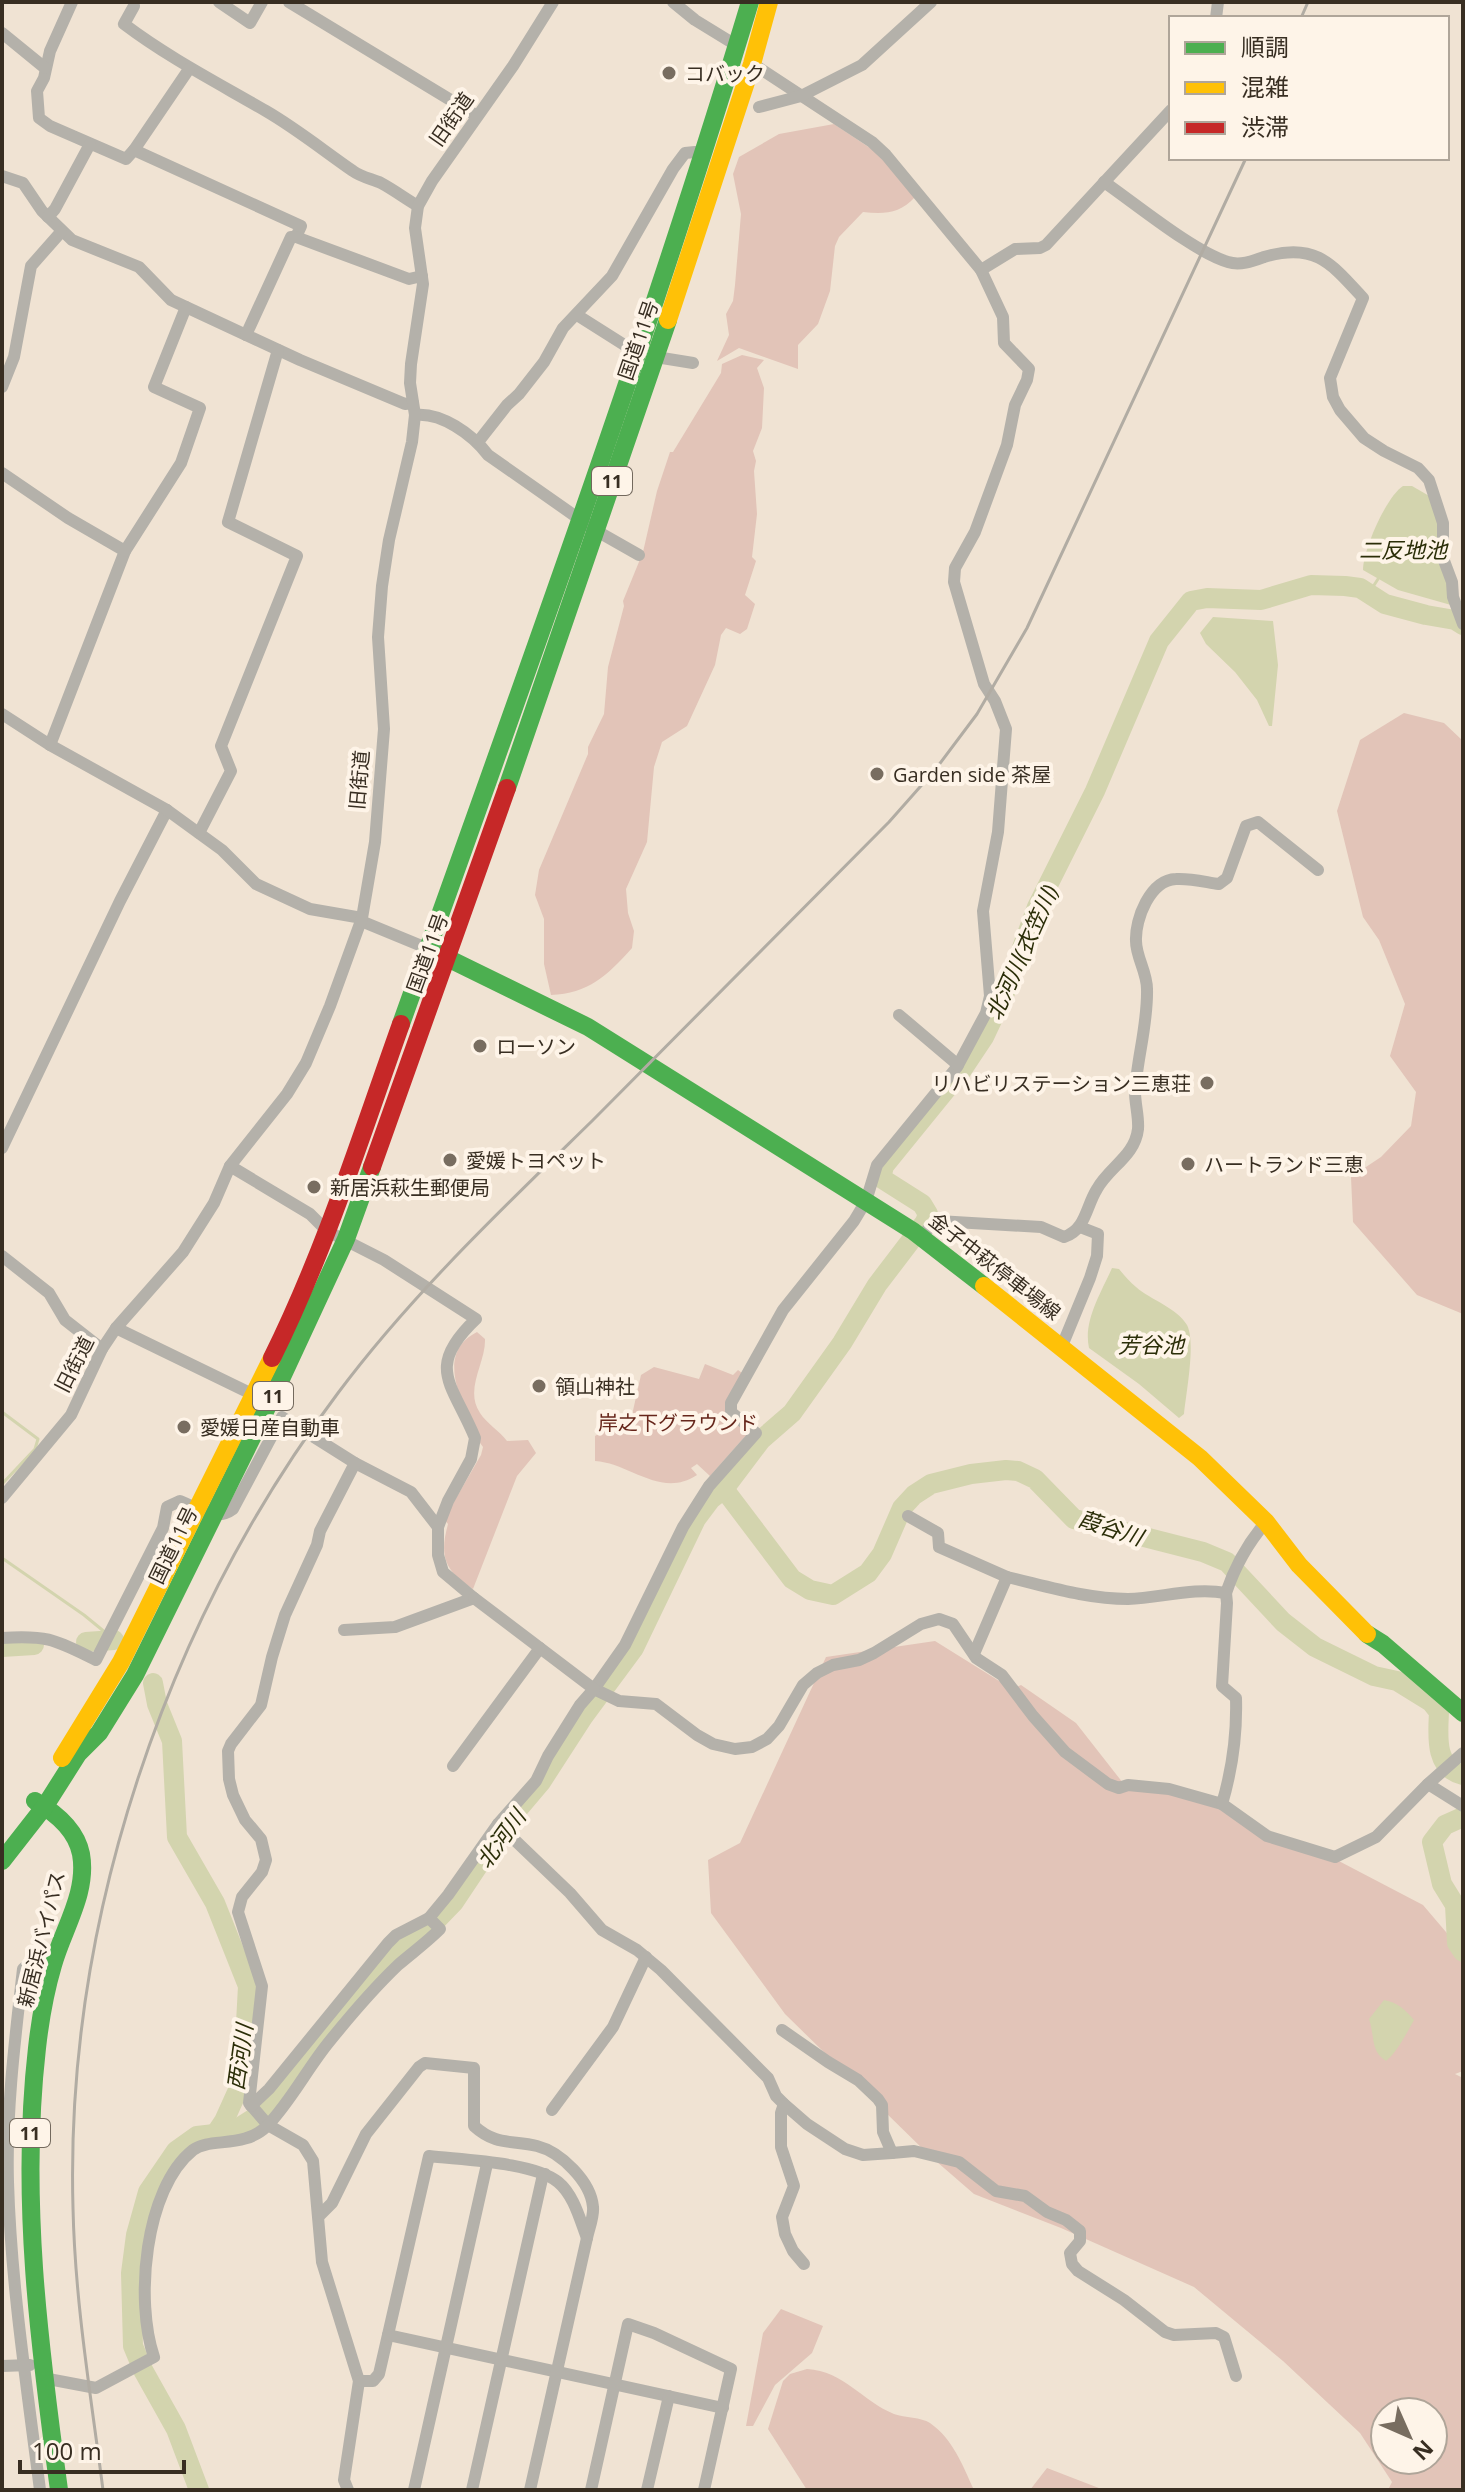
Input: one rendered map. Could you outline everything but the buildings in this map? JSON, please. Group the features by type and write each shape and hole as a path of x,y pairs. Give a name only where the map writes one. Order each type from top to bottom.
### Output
{"main road":[{"name":"国道11号","path":"204,1511 282,1377 346,1239 448,958 588,525 637,353 704,155 750,2"},
{"name":"国道11号","path":"2,1859 78,1754 99,1733 135,1675 254,1395 289,1324 327,1231 588,525 656,357 752,64 769,2"},
{"name":"金子中萩停車場線","path":"429,949 588,1027 917,1234 1200,1458 1266,1522 1299,1565 1362,1631 1383,1644 1463,1713"},
{"name":"新居浜バイパス","path":"40,1804 63,1818 74,1834 82,1866 80,1884 53,1966 38,2046 29,2147 36,2369 59,2490"}],"street":[{"path":"72,2 37,91 39,118 50,126 126,159 189,69"},
{"path":"219,2 250,23 262,2"},
{"path":"289,2 477,116"},
{"name":"旧街道","path":"2,1498 71,1415 102,1349 116,1328 183,1252 214,1203 230,1166 287,1094 306,1063 330,1006 361,920 375,842 384,729 378,637 389,540 412,442 414,409 411,364 423,284 415,228 418,206 553,2"},
{"path":"2,2366 36,2369 96,2388 154,2357 145,2311 147,2262 150,2230 163,2190 193,2151 201,2146 244,2140 266,2123 342,2026 433,1922 448,1895 536,1781 572,1717 599,1692 683,1527 709,1486 756,1433 730,1408 762,1343 783,1310 838,1243 866,1201 877,1165 958,1065 986,1013 990,996 983,911 998,832 1006,729 984,684 954,582 955,568 975,532 1007,445 1015,405 1029,369 1004,343 1003,317 981,270 886,155 872,142 752,64 738,46 695,20 673,2"},
{"path":"759,107 801,96 862,65 931,2"},
{"path":"134,6 124,24 189,69 214,79 270,113 356,173 382,184 418,206"},
{"path":"2,33 45,68"},
{"path":"981,270 1015,249 1046,245 1169,112"},
{"path":"48,217 90,144"},
{"path":"134,150 301,226 296,237"},
{"path":"478,442 544,362 553,342 612,276 685,153 704,155"},
{"path":"2,176 23,183 61,232 72,240 139,267 171,300 454,426 478,442 488,455 588,525 639,555"},
{"path":"1104,182 1190,242 1227,262 1245,263 1291,250 1312,253 1339,271 1363,298 1330,378 1333,397 1364,438 1418,468 1429,480 1443,523 1443,558 1462,623"},
{"path":"2,387 14,357 31,266 61,232"},
{"path":"246,335 291,237 409,279 422,276"},
{"path":"50,745 125,551 181,463 200,408 154,387 186,307"},
{"path":"577,315 637,353"},
{"path":"199,833 231,771 221,746 297,556 228,522 278,350"},
{"path":"656,357 693,363"},
{"path":"2,473 68,518 125,551"},
{"path":"2,714 50,745 167,810 222,850 256,884 310,909 361,920 429,949"},
{"path":"2,1148 167,810"},
{"path":"917,1234 938,1221 1041,1227 1064,1237 1074,1234 1101,1181 1126,1156 1138,1129 1135,1092 1147,987 1136,943 1139,918 1147,902 1158,888 1177,878 1219,884 1227,878 1246,826 1258,822 1318,870"},
{"path":"899,1015 958,1065"},
{"path":"230,1166 310,1214 327,1231 384,1260 476,1319 456,1338 447,1360 447,1377 475,1438 475,1448 438,1527 438,1555 443,1572 599,1692 619,1701 656,1704 713,1744 743,1748 767,1739 779,1726 803,1685 817,1673 833,1665 859,1660 930,1620 939,1619 953,1624 974,1654 1002,1675 1065,1752 1108,1784 1119,1788 1128,1785 1169,1789 1222,1804 1267,1836 1335,1857 1376,1837 1463,1753"},
{"path":"1062,1346 1097,1256 1098,1234 1080,1227"},
{"path":"2,1256 49,1293 65,1320 102,1349"},
{"path":"116,1328 254,1395"},
{"path":"2,1638 36,1636 54,1639 96,1660 163,1528 167,1507 180,1501 204,1511 228,1513 282,1417 355,1463 411,1492 438,1527"},
{"path":"348,2490 344,2480 359,2381 357,2366 322,2262 313,2161 303,2145 266,2123 252,2108 248,2095 262,1986 238,1904 247,1887 262,1872 266,1860 261,1839 245,1820 233,1795 228,1751 261,1705 285,1615 317,1545 320,1531 355,1463"},
{"path":"908,1516 938,1533 939,1547 1007,1577 1085,1595 1124,1599 1168,1597 1206,1589 1226,1593"},
{"path":"1222,1804 1237,1712 1236,1698 1222,1686 1226,1593 1236,1565 1266,1522"},
{"path":"974,1654 1007,1577"},
{"path":"344,1630 395,1627 474,1598"},
{"path":"453,1766 540,1648"},
{"path":"1428,1784 1463,1806"},
{"path":"502,1827 570,1893 602,1930 646,1957 768,2078 776,2096 807,2124 845,2149 863,2155 914,2151 959,2162 996,2191 1025,2196 1047,2212 1066,2220 1080,2231 1080,2241 1070,2253 1072,2264 1078,2271 1124,2300 1165,2332 1174,2335 1216,2333 1224,2337 1236,2376"},
{"path":"252,2108 388,1943 396,1935 433,1922"},
{"path":"552,2110 613,2027 646,1957"},
{"path":"40,2490 36,2369 13,2275 8,2179 12,2066 23,1969 33,1960 53,1966"},
{"path":"782,2030 858,2080 878,2099 882,2105 883,2132 892,2153"},
{"path":"319,2216 332,2203 366,2134 425,2063 474,2068 474,2126 507,2143 537,2146 556,2154 571,2166 591,2197 593,2210 530,2490"},
{"path":"784,2104 781,2147 794,2186 782,2217 785,2234 804,2264"},
{"path":"359,2381 373,2381 379,2374 429,2156 526,2168 545,2174 560,2183 573,2203 587,2238"},
{"path":"414,2490 487,2164"},
{"path":"472,2490 545,2174"},
{"path":"591,2490 628,2324 731,2369 704,2490"},
{"path":"388,2335 723,2408"},
{"path":"647,2490 669,2396"}],"green space":[{"path":"834,124 879,154 915,197 904,207 891,212 863,212 839,237 835,246 830,291 818,324 798,345 798,369 739,348 717,361 729,335 726,314 733,301 735,285 741,214 733,174 739,157 779,134"},
{"path":"742,355 764,360 757,368 764,388 762,428 753,451 757,514 752,557 756,561 745,595 755,604 747,629 740,634 726,628 721,635 715,665 687,726 662,742 654,767 647,842 626,889 628,913 634,931 632,948 614,967 587,987 551,995 544,964 544,919 535,895 539,870 604,714 608,667 623,601 643,552 670,452 673,452 721,373 722,364"},
{"path":"1404,713 1444,723 1463,741 1463,1314 1417,1295 1353,1222 1351,1177 1381,1157 1411,1126 1416,1092 1390,1056 1405,1004 1379,940 1363,917 1337,811 1360,740"},
{"path":"477,1332 485,1339 474,1395 480,1413 507,1441 528,1440 536,1453 517,1476 473,1589 456,1576 447,1562 444,1546 448,1524 444,1519 483,1447 462,1401 454,1368 459,1348"},
{"name":"岸之下グラウンド","path":"705,1364 733,1375 738,1370 742,1373 725,1404 727,1416 748,1433 710,1476 697,1464 691,1468 697,1475 684,1481 658,1482 621,1467 595,1461 595,1436 632,1415 641,1375 654,1367 699,1379"},
{"path":"935,1641 1012,1689 1021,1685 1076,1723 1123,1783 1224,1807 1262,1839 1335,1859 1423,1905 1463,1952 1463,2071 1455,2074 1463,2078 1463,2490 1388,2490 1392,2482 1388,2476 1449,2476 1449,2396 1369,2396 1369,2447 1360,2433 1283,2361 1194,2287 1061,2228 974,2194 929,2155 785,2014 711,1913 708,1860 740,1843 826,1657"},
{"path":"781,2309 823,2326 812,2353 775,2385 753,2426 746,2426 763,2333"},
{"path":"807,2369 832,2375 894,2414 930,2423 951,2445 974,2490 807,2490 768,2429 783,2381 790,2374"},
{"path":"1047,2468 1104,2490 1030,2490"}],"water":[{"name":"二反地池","path":"1403,486 1412,486 1431,497 1438,519 1451,605 1398,590 1363,570 1377,525 1396,492"},
{"path":"1213,617 1273,621 1278,665 1272,726 1269,726 1257,700 1235,672 1206,644 1200,633"},
{"name":"芳谷池","path":"1112,1268 1119,1269 1136,1287 1177,1314 1187,1325 1191,1343 1190,1368 1184,1414 1179,1418 1089,1348 1091,1317"},
{"path":"1384,2000 1401,2007 1414,2020 1386,2061 1377,2053 1369,2019"}],"waterway":[{"path":"1369,593 1378,579"},
{"name":"北河川(衣笠川)","path":"199,2490 176,2429 133,2346 131,2273 136,2235 148,2192 176,2151 197,2136 232,2132 267,2110 278,2090 377,1971 426,1931 454,1902 508,1821 541,1782 583,1717 634,1648 696,1519 711,1499 724,1489 761,1440 792,1413 842,1343 877,1285 925,1222 928,1214 922,1204 881,1178 884,1166 962,1070 984,1037 1008,986 1037,907 1095,791 1159,641 1191,601 1207,598 1261,600 1311,585 1360,588 1385,604 1455,620 1463,625"},
{"path":"2,1412 38,1439 35,1449 2,1484"},
{"name":"葭谷川","path":"724,1489 792,1579 810,1590 833,1595 868,1573 882,1554 902,1508 914,1495 931,1484 971,1474 1018,1471 1035,1479 1074,1519 1203,1552 1227,1562 1283,1622 1315,1647 1374,1676 1397,1681 1431,1702 1439,1712 1442,1758 1454,1771 1463,1775"},
{"path":"2,1558 106,1633"},
{"name":"西河川","path":"86,1642 114,1640"},
{"name":"西河川","path":"2,1647 34,1645"},
{"name":"西河川","path":"153,1683 157,1704 172,1741 177,1837 215,1903 248,1986 238,2090 216,2133"},
{"path":"1463,1817 1445,1825 1432,1842 1442,1884 1455,1905 1457,1943 1463,1952"}],"railway":[{"path":"1302,16 1308,2"},
{"path":"103,2490 74,2244 75,2100 87,1991 108,1884 138,1778 176,1676 223,1576 277,1482 338,1393 397,1321 492,1219 889,822 935,770 977,714 1027,628 1245,160"}],"traffic: fast":[{"path":"401,1024 626,388 750,2"},
{"path":"507,788 668,320"},
{"path":"437,953 588,1027 913,1231 984,1286"},
{"path":"2,1861 45,1806 78,1754 99,1733 135,1675 282,1377 346,1239 372,1167"},
{"path":"1367,1634 1383,1644 1463,1713"},
{"path":"35,1801 70,1829 81,1854 82,1868 78,1897 57,1951 45,1996 32,2103 30,2159 34,2270 59,2490"}],"traffic: slow":[{"path":"668,320 752,64 769,2"},
{"path":"984,1286 1200,1458 1266,1522 1299,1565 1367,1634"},
{"path":"62,1758 121,1662 272,1358"}],"traffic: jam":[{"path":"372,1167 507,788"},
{"path":"272,1358 326,1235 401,1024"}],"place":[{"name":"コバック","path":"669,73"},
{"name":"Garden side 茶屋","path":"877,774"},
{"name":"ローソン","path":"480,1046"},
{"name":"リハビリステーション三恵荘","path":"1207,1083"},
{"name":"愛媛トヨペット","path":"450,1160"},
{"name":"ハートランド三恵","path":"1188,1164"},
{"name":"新居浜萩生郵便局","path":"314,1187"},
{"name":"領山神社","path":"539,1386"},
{"name":"愛媛日産自動車","path":"184,1427"}],"water label":[{"name":"北河川","path":"500,1838"}]}
